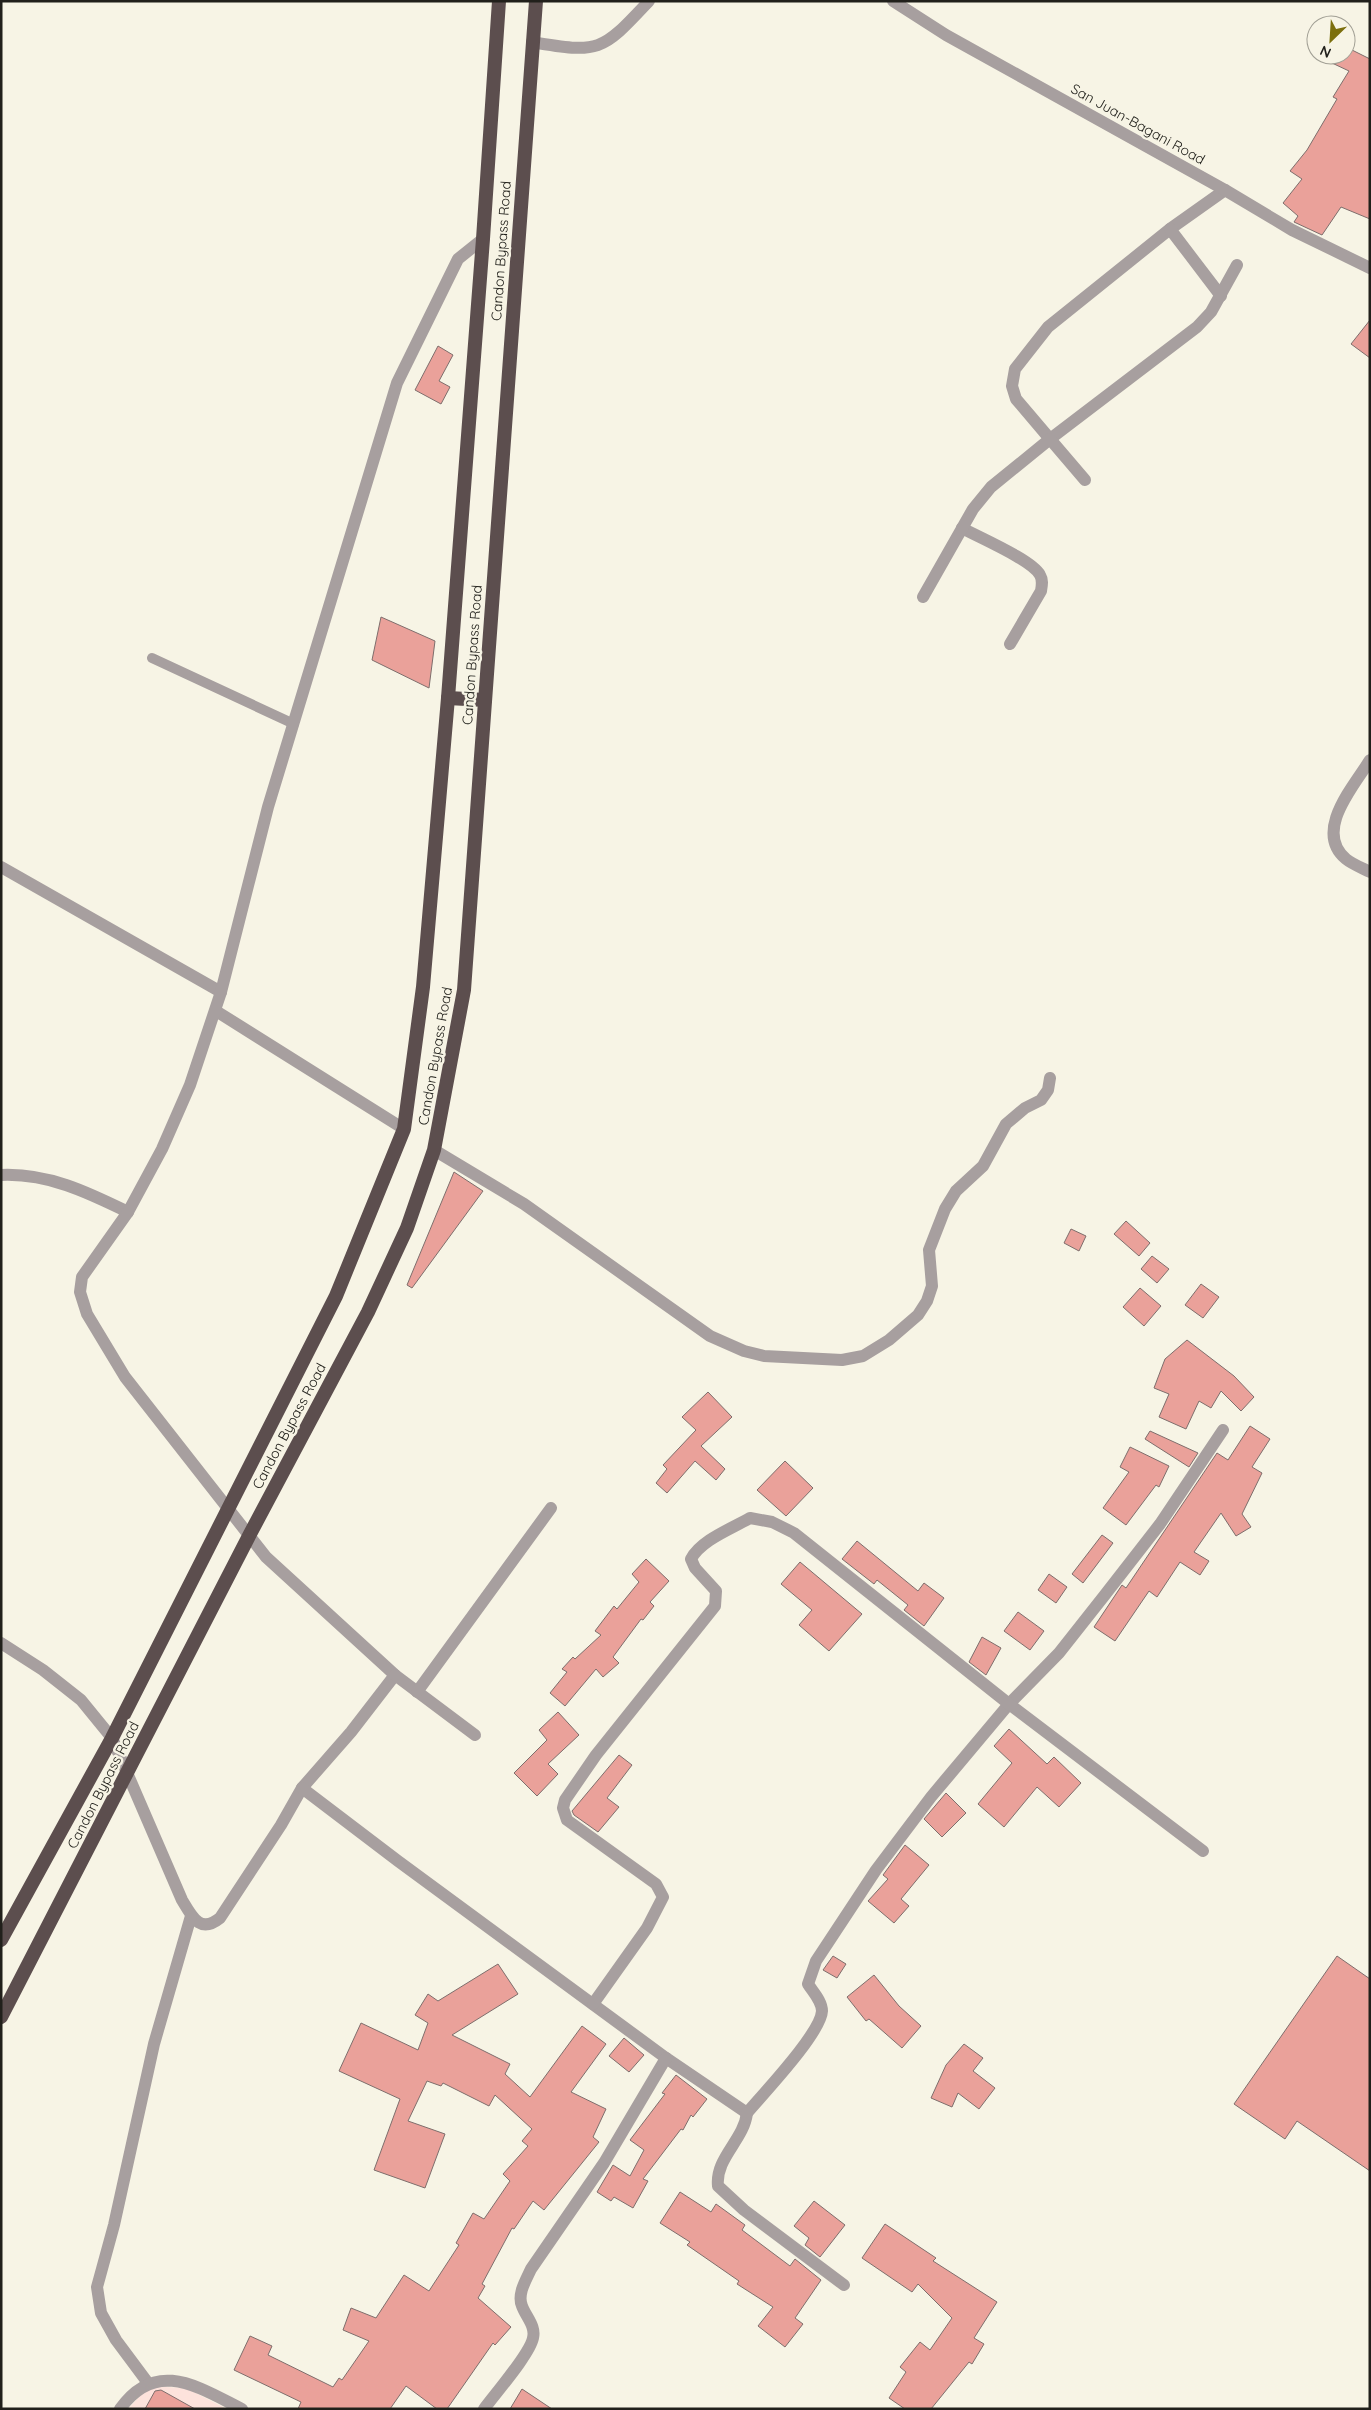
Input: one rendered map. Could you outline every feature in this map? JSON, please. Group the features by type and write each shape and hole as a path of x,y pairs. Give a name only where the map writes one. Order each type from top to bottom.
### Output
{"highway":[{"name":"Candon Bypass Road","path":"1,1940 112,1738 336,1296 404,1129 423,987 448,698 499,1"},
{"name":"Candon Bypass Road","path":"1,2016 250,1534 368,1312 407,1228 434,1150 464,990 536,1"},
{"path":"448,698 484,700"}],"street":[{"path":"532,42 569,48 586,49 598,46 613,38 649,1"},
{"name":"San Juan-Bagani Road","path":"893,1 946,35 1225,190 1292,230 1370,268"},
{"path":"1085,480 1016,399 1012,386 1015,369 1048,327 1170,229 1225,190"},
{"path":"1170,229 1221,296"},
{"path":"475,1735 395,1675 266,1557 250,1534 125,1377 87,1314 80,1292 82,1277 128,1212 162,1149 190,1085 216,1011 268,807 397,383 458,259 483,239"},
{"path":"922,597 973,509 991,486 1198,327 1212,312 1238,265"},
{"path":"962,528 1030,564 1042,580 1041,591 1010,644"},
{"path":"1370,760 1336,815 1332,828 1337,848 1346,859 1370,872"},
{"path":"1,867 221,992"},
{"path":"216,1011 404,1129"},
{"path":"434,1150 524,1204 710,1336 744,1351 764,1356 842,1360 863,1356 889,1340 918,1316 932,1286 929,1250 945,1209 956,1191 982,1166 1006,1124 1025,1108 1041,1100 1048,1090 1050,1078"},
{"path":"1,1176 42,1178 70,1185 128,1212"},
{"path":"844,2285 744,2210 718,2186 720,2171 741,2133 747,2113 814,2031 820,2020 820,2003 808,1984 816,1962 876,1870 932,1797 1009,1704 1059,1653 1104,1596 1160,1524 1223,1430"},
{"path":"418,1692 551,1508"},
{"path":"593,2004 647,1928 664,1897 656,1884 575,1828 567,1820 563,1808 568,1795 596,1756 715,1606 716,1591 695,1568 691,1559 698,1549 750,1518 772,1522 794,1533 1009,1704 1203,1851"},
{"path":"1,1643 43,1670 80,1700 112,1738 126,1776 191,1916 205,1925 211,1925 220,1918 281,1825 302,1788 351,1732 395,1675"},
{"path":"302,1788 666,2058 747,2113"},
{"path":"148,2383 116,2340 101,2313 97,2287 114,2225 154,2044 191,1916"},
{"path":"484,2409 531,2346 534,2329 521,2305 521,2296 527,2276 604,2163 666,2058"},
{"path":"120,2409 126,2400 148,2383 162,2379 180,2381 206,2390 242,2409"}],"lane":[{"path":"152,658 294,724"}],"shaded area":[{"path":"149,2386 186,2388 227,2409 128,2409"}],"building":[{"path":"1356,52 1370,59 1370,219 1341,207 1322,235 1294,222 1298,216 1283,203 1302,179 1290,171 1307,150 1337,99 1333,97 1349,71 1336,65 1356,65"},
{"path":"1370,320 1370,358 1351,344"},
{"path":"438,346 453,355 439,381 450,387 441,404 415,390"},
{"path":"381,617 435,641 429,688 372,660"},
{"path":"454,1172 483,1191 412,1288 407,1285"},
{"path":"1126,1221 1150,1243 1139,1256 1114,1234"},
{"path":"1071,1229 1086,1236 1079,1251 1064,1243"},
{"path":"1152,1256 1169,1269 1157,1283 1141,1269"},
{"path":"1201,1284 1219,1297 1203,1318 1185,1305"},
{"path":"1140,1288 1161,1306 1144,1326 1123,1307"},
{"path":"1187,1340 1234,1376 1254,1397 1241,1411 1221,1391 1211,1408 1199,1401 1186,1429 1159,1417 1169,1394 1154,1388 1165,1359"},
{"path":"708,1392 732,1417 701,1446 725,1469 716,1480 695,1461 667,1493 656,1483 667,1469 663,1465 696,1430 682,1417"},
{"path":"1250,1426 1270,1439 1252,1467 1262,1473 1242,1514 1251,1527 1236,1536 1221,1513 1194,1552 1209,1561 1200,1575 1180,1562 1157,1597 1149,1591 1115,1641 1094,1627 1122,1585 1126,1588 1217,1453 1228,1460"},
{"path":"1150,1431 1198,1453 1189,1467 1145,1439"},
{"path":"1130,1447 1169,1466 1159,1487 1156,1485 1126,1525 1103,1508 1129,1472 1120,1467"},
{"path":"785,1461 813,1488 786,1516 757,1490"},
{"path":"1102,1535 1113,1543 1083,1583 1072,1574"},
{"path":"857,1541 918,1591 924,1583 944,1598 924,1626 904,1610 908,1605 877,1580 874,1584 842,1559"},
{"path":"646,1559 669,1581 650,1602 654,1606 643,1620 641,1619 613,1657 619,1663 603,1677 596,1669 565,1706 550,1693 567,1672 562,1669 573,1657 575,1659 601,1635 595,1631 614,1606 617,1609 639,1582 632,1574"},
{"path":"800,1562 862,1614 829,1651 799,1625 812,1610 781,1584"},
{"path":"1049,1574 1067,1587 1056,1603 1038,1590"},
{"path":"1018,1612 1044,1631 1030,1650 1004,1631"},
{"path":"982,1637 1001,1648 986,1675 969,1662"},
{"path":"558,1712 579,1735 548,1764 558,1774 537,1796 514,1773 547,1740 539,1730"},
{"path":"1009,1729 1047,1764 1054,1757 1081,1783 1059,1807 1037,1787 1004,1827 978,1804 1012,1763 994,1746"},
{"path":"619,1755 632,1765 607,1798 619,1807 598,1832 574,1815 572,1811"},
{"path":"946,1793 966,1813 942,1837 924,1819"},
{"path":"905,1845 929,1865 901,1899 909,1906 894,1923 868,1901 888,1879 883,1875"},
{"path":"833,1956 846,1964 837,1978 823,1970"},
{"path":"1337,1956 1370,1979 1370,2171 1297,2121 1285,2139 1234,2104"},
{"path":"498,1964 518,1994 452,2035 510,2064 505,2074 530,2097 582,2026 606,2044 571,2092 606,2109 593,2137 599,2142 544,2210 533,2201 514,2229 512,2228 482,2284 485,2286 478,2298 511,2327 495,2345 493,2343 447,2409 437,2409 406,2386 390,2409 298,2409 301,2402 234,2370 250,2336 272,2346 268,2355 333,2387 339,2378 342,2380 369,2341 343,2330 351,2308 376,2318 404,2275 429,2291 459,2245 456,2243 473,2213 484,2219 510,2181 503,2174 528,2146 522,2141 532,2129 495,2095 489,2106 443,2083 441,2086 427,2081 408,2121 445,2134 425,2188 374,2170 400,2099 339,2071 361,2023 418,2050 428,2023 415,2015 428,1994 438,2001"},
{"path":"874,1975 899,2006 921,2026 902,2048 869,2019 866,2021 847,1997"},
{"path":"624,2038 644,2055 629,2072 609,2056"},
{"path":"964,2044 983,2058 973,2071 995,2088 979,2109 958,2093 952,2107 931,2098 946,2065"},
{"path":"676,2075 707,2099 693,2117 691,2115 683,2130 681,2129 643,2179 648,2181 633,2208 614,2197 611,2201 597,2192 613,2165 630,2176 644,2150 630,2140 665,2094 662,2093"},
{"path":"680,2192 711,2212 716,2204 745,2225 742,2230 790,2266 795,2259 821,2280 795,2318 803,2324 785,2347 758,2326 773,2307 737,2284 739,2281 687,2245 690,2242 660,2223"},
{"path":"814,2201 845,2225 820,2257 805,2245 809,2238 794,2226"},
{"path":"885,2224 936,2258 933,2261 997,2302 974,2338 984,2344 972,2364 969,2362 931,2409 905,2409 889,2398 906,2372 900,2367 920,2342 930,2350 952,2318 918,2284 912,2292 862,2258"},
{"path":"522,2389 552,2409 510,2409"},
{"path":"161,2390 195,2409 145,2409 155,2391"}]}
